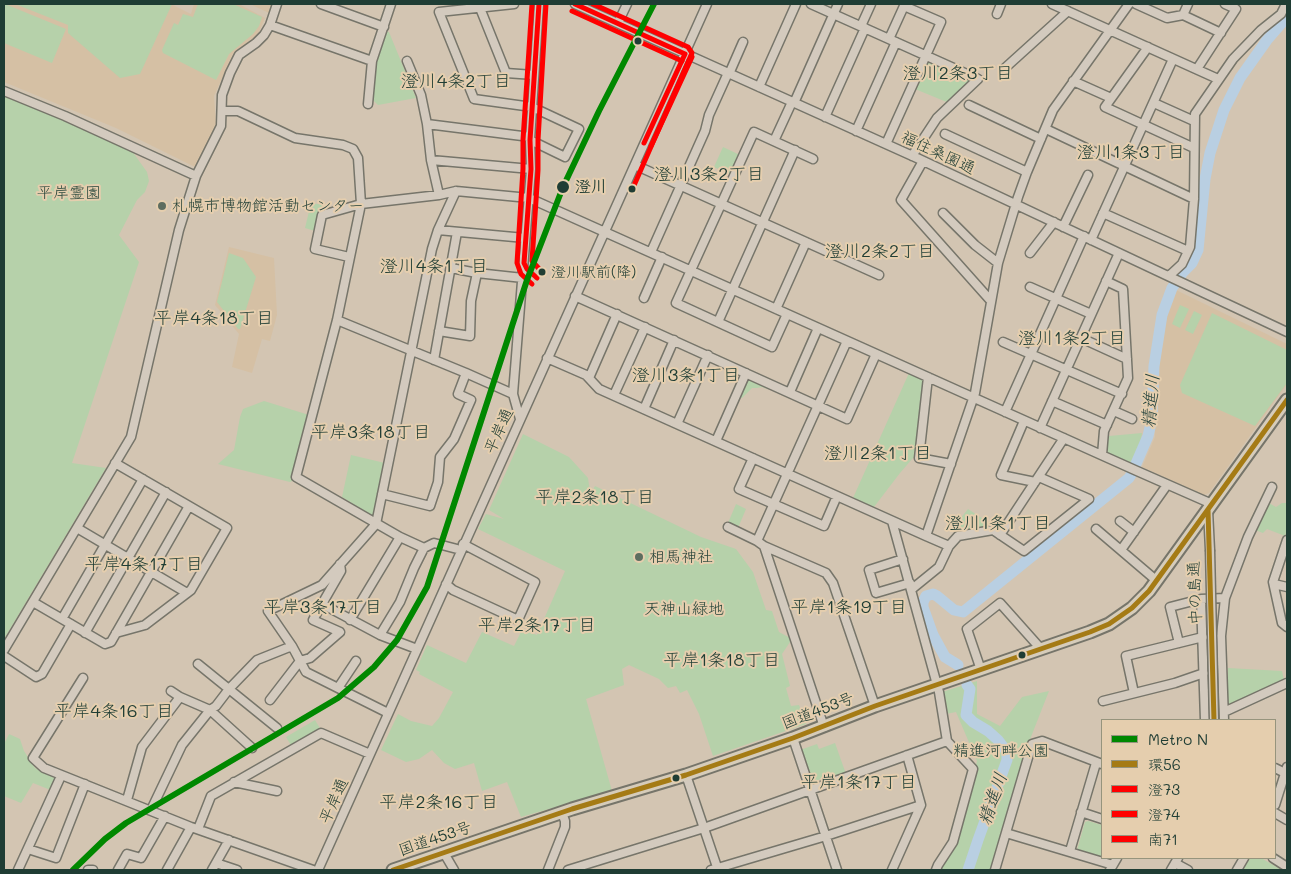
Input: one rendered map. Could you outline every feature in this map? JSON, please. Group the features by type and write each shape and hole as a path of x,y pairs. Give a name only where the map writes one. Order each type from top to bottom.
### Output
{"highway":[{"path":"1210,507 1287,400"},
{"name":"国道453号","path":"393,870 562,813 686,775 824,727 875,706 1095,630 1116,620 1136,604 1157,581 1210,507"}],"street":[{"path":"4,650 130,437 179,230 196,176 221,126 222,95 239,55 264,35 270,25 277,4"},
{"path":"320,4 384,27"},
{"path":"368,104 372,61 391,4"},
{"path":"427,124 530,139 566,157 580,130 532,107 474,99 439,12 514,4"},
{"path":"520,419 513,394 531,169 530,139 539,4"},
{"name":"福住桑園通","path":"575,4 923,161 1287,332"},
{"path":"618,23 627,4"},
{"name":"平岸通","path":"318,870 707,4"},
{"path":"759,87 796,4"},
{"path":"811,4 978,79 937,118 912,156"},
{"path":"774,141 838,4"},
{"path":"825,117 871,4"},
{"path":"997,14 1001,4"},
{"path":"1054,4 1218,79"},
{"path":"926,536 974,398 998,263 1027,172 1053,110 1129,4"},
{"path":"1136,4 1167,18 1183,15 1221,33"},
{"path":"1183,15 1188,4"},
{"path":"1197,70 1236,9 1224,4"},
{"path":"1174,279 1188,252 1194,199 1194,121 1198,108 1218,79 1252,38 1281,14 1286,4"},
{"path":"856,131 904,6 941,22 886,144"},
{"path":"480,8 506,73 534,75"},
{"path":"1005,68 1068,11"},
{"path":"270,25 372,61"},
{"path":"651,252 705,131 709,115 743,42"},
{"path":"1148,47 1105,106 1194,148"},
{"path":"1005,412 1056,299 1088,238 1104,213 1173,59"},
{"path":"407,61 422,95 431,160 439,195"},
{"path":"1073,81 1111,98"},
{"path":"4,91 65,116 196,176"},
{"path":"1154,103 1194,121"},
{"path":"969,105 1041,140"},
{"path":"222,111 238,111 294,138 342,145 353,149 358,158 361,204 337,320 296,477 376,524 424,548"},
{"path":"1046,129 1194,199"},
{"path":"787,314 772,347 676,303 754,132 813,159"},
{"path":"945,134 1027,172"},
{"path":"718,322 795,150"},
{"path":"431,160 531,169"},
{"path":"923,161 901,200 991,301"},
{"path":"635,165 879,275"},
{"path":"1063,227 1088,175"},
{"path":"349,257 314,249 322,215 361,204 439,195 456,191 529,198 1102,455 1168,485 1210,507"},
{"path":"388,713 306,672 292,646 268,611 322,585 376,524 432,249 438,230 456,191"},
{"path":"943,213 975,245 998,263"},
{"path":"1104,213 1188,252"},
{"path":"1030,253 1054,222"},
{"path":"438,230 525,238"},
{"path":"434,360 457,232"},
{"path":"776,309 806,242"},
{"path":"1040,428 1119,253"},
{"path":"644,298 662,257"},
{"path":"451,268 523,278"},
{"path":"439,331 470,336 470,301 477,273"},
{"path":"1102,455 1102,437 1128,378 1123,289 1106,281"},
{"path":"1030,287 1092,314"},
{"path":"575,296 847,419 876,354"},
{"path":"589,378 617,314"},
{"path":"337,320 412,352 466,372 513,394"},
{"path":"614,395 645,327"},
{"path":"790,392 818,328"},
{"path":"1080,338 1127,359"},
{"path":"644,409 674,340"},
{"path":"756,541 847,341"},
{"path":"1003,342 1122,394"},
{"path":"677,424 708,356"},
{"path":"547,358 586,375 599,389 949,546"},
{"path":"382,494 430,506 438,482 440,457 454,439 471,400 458,394 466,372"},
{"path":"716,441 746,373"},
{"path":"928,377 919,458 951,464"},
{"path":"1052,401 1107,425"},
{"path":"1114,411 1132,419"},
{"path":"903,559 870,570 876,593 911,586 939,567 949,546 958,536 993,530 1024,551 1089,499 1037,479 1001,475 1024,420"},
{"path":"1000,535 1064,438"},
{"path":"753,458 739,489 824,526 838,496"},
{"path":"115,463 227,528 191,590 145,625 116,633"},
{"path":"62,619 143,479"},
{"path":"1121,550 1168,485"},
{"path":"1224,719 1221,636 1225,598 1248,537 1272,487"},
{"path":"85,633 166,492"},
{"path":"33,602 105,644 111,642 189,506"},
{"name":"中の島通","path":"1210,507 1214,719"},
{"path":"892,521 911,586 936,685 947,740 973,769 953,842 936,870"},
{"path":"1120,521 1134,532"},
{"path":"728,527 764,546 826,573 833,583 875,706"},
{"path":"77,528 187,593"},
{"path":"1096,529 1157,581"},
{"path":"350,620 400,537"},
{"path":"380,635 400,602 424,548 434,543 462,547 535,582 518,620 452,590 446,584"},
{"path":"764,546 824,727"},
{"path":"1286,546 1273,578 1282,623 1287,627"},
{"path":"270,700 300,661 310,658 340,632 313,620 341,571 340,564"},
{"path":"1274,584 1287,587"},
{"path":"1179,643 1170,607 1202,599 1225,598"},
{"path":"1202,599 1206,719"},
{"path":"981,670 967,629 1000,603 1041,649"},
{"path":"322,604 380,635 417,649"},
{"path":"4,656 36,677 42,674 71,624"},
{"path":"1134,693 1126,656 1203,637"},
{"path":"151,810 179,749 210,710 216,706 257,660 292,646"},
{"path":"338,688 356,661"},
{"path":"198,664 278,728"},
{"path":"1103,701 1175,683 1204,673"},
{"path":"83,678 33,758 44,768 195,828 313,870"},
{"path":"1224,712 1287,683"},
{"path":"171,691 210,710 252,748"},
{"path":"127,800 142,747 180,697"},
{"path":"167,870 195,828 211,796 234,782 321,733 370,754"},
{"path":"793,738 838,870"},
{"path":"568,870 704,828 947,740"},
{"path":"995,870 1032,744 1042,741 1099,763 1081,812 1070,851"},
{"path":"892,870 921,804 907,755"},
{"path":"1276,802 1286,771"},
{"path":"686,775 704,828 715,870 921,804"},
{"path":"18,870 61,776"},
{"path":"234,782 277,791"},
{"path":"28,849 56,858 85,784"},
{"path":"1081,812 1101,819"},
{"path":"548,870 565,827 562,813"},
{"path":"118,870 127,854 141,858 165,816"},
{"path":"1006,833 1113,864"},
{"path":"229,840 214,866 236,870"},
{"path":"444,853 454,870"},
{"path":"1237,870 1243,859"},
{"path":"1275,859 1287,867"},
{"path":"1171,870 1177,860 1188,870"},
{"path":"88,870 93,870"}],"shaded area":[{"path":"4,4 173,4 191,14 194,4 239,4 265,18 257,37 233,54 214,96 216,125 195,167 116,128 4,82"},
{"path":"250,4 272,4 269,13"},
{"path":"229,247 274,258 277,315 270,341 262,339 252,373 232,367 239,334 215,305"},
{"path":"1176,290 1287,344 1287,384 1209,493 1204,495 1142,467 1155,437 1155,400 1164,328"}],"green space":[{"path":"5,4 66,29 52,63 4,43"},
{"path":"15,4 172,4 140,74 120,78 68,33 68,25"},
{"path":"198,4 233,4 262,17 259,26 253,34 229,54 216,80 163,53 162,50 174,23 178,25 183,14 193,17"},
{"path":"385,31 389,32 416,98 378,105 373,100 374,60"},
{"path":"930,62 969,79 969,83 949,103 915,89 926,63"},
{"name":"平岸霊園","path":"4,95 63,119 132,151 147,172 149,181 145,192 137,200 119,235 139,262 72,463 106,468 4,639"},
{"path":"723,147 740,155 731,175 714,167"},
{"path":"311,203 330,206 329,209 319,211 315,231 305,228"},
{"path":"229,253 243,258 256,277 240,329 238,329 217,302"},
{"path":"1180,305 1189,309 1180,328 1172,324"},
{"path":"1194,311 1202,315 1193,334 1185,330"},
{"path":"1212,313 1287,350 1287,383 1255,426 1182,393 1180,385"},
{"path":"909,373 924,380 916,459 913,458 874,507 853,498"},
{"path":"748,377 768,386 767,389 762,387 752,388 742,398 739,398"},
{"path":"264,401 309,415 294,480 290,482 218,464 234,450 243,409"},
{"path":"1142,433 1141,441 1130,464 1105,452 1106,435"},
{"name":"天神山緑地","path":"523,434 569,457 588,478 590,492 585,503 595,486 701,537 736,549 753,572 766,610 772,611 779,632 792,639 782,654 790,686 786,688 791,706 799,705 806,724 713,756 699,714 687,690 680,693 676,686 668,688 659,679 629,665 622,669 624,685 586,699 612,791 521,817 507,782 482,791 474,763 455,769 444,763 432,750 419,759 406,762 381,750 398,714 411,721 432,726 439,718 453,692 419,674 420,672 416,670 427,645 466,663 482,632 514,646 522,630 537,635 565,571 478,529 486,514 504,519 489,510"},
{"path":"351,455 385,463 373,515 342,497"},
{"path":"1267,502 1276,507 1282,503 1287,503 1287,529 1285,536 1267,529 1263,533 1255,530"},
{"path":"736,504 746,509 738,528 728,523"},
{"path":"968,509 994,526 956,532 951,530"},
{"path":"1228,668 1282,671 1284,680 1227,710"},
{"name":"精進河畔公園","path":"977,681 977,714 1000,726 1022,697 1049,691 1029,742 992,870 940,870 956,845 977,761 956,712 946,714 942,692"},
{"path":"315,720 321,730 292,747 286,737"},
{"path":"9,734 20,739 24,751 35,768 58,780 53,791 33,783 21,803 4,796 4,744"},
{"path":"835,743 846,774 830,779 829,776 810,783 800,750 817,744 819,749"},
{"path":"1085,822 1101,825 1101,858 1077,850"},
{"path":"1249,859 1263,859 1282,870 1243,870"}],"waterway":[{"name":"精進川","path":"958,665 945,657 933,635 923,607 926,596 933,594 954,610 963,612 1129,478 1132,473 1148,436 1152,419 1154,366 1162,315 1172,288 1192,263 1198,250 1205,179 1210,153 1224,110 1240,78 1267,40 1287,17"},
{"name":"精進川","path":"967,685 970,689 966,715 998,740 1007,752 1007,760 968,870"}],"metro line":[{"name":"N","path":"73,870 105,839 126,823 338,698 374,667 397,640 427,587 527,280 563,187 599,111 654,4"}],"transit line":[{"name":"南71","path":"532,4 517,263 521,274 532,284"},
{"name":"澄73","path":"537,278 527,269 524,263 531,169 530,140 539,4"},
{"name":"澄74","path":"542,272 532,261 546,4"},
{"name":"澄73","path":"575,4 685,54"},
{"name":"南71","path":"593,4 688,47 692,53 632,190"},
{"name":"澄74","path":"572,11 682,61"},
{"name":"澄73","path":"644,143 685,54"},
{"name":"澄74","path":"651,146 692,57"},
{"name":"環56","path":"393,870 572,809 686,775 1109,624 1132,608 1149,591 1287,400"},
{"name":"環56","path":"1208,510 1214,719"}],"place":[{"name":"澄川","path":"563,187"},
{"name":"札幌市博物館活動センター","path":"162,206"},
{"name":"澄川駅前(降)","path":"542,272"},
{"name":"相馬神社","path":"639,557"}],"district":[{"name":"澄川2条3丁目","path":"958,73"},
{"name":"澄川4条2丁目","path":"456,81"},
{"name":"澄川1条3丁目","path":"1131,152"},
{"name":"澄川3条2丁目","path":"709,174"},
{"name":"澄川2条2丁目","path":"880,251"},
{"name":"澄川4条1丁目","path":"434,266"},
{"name":"平岸4条18丁目","path":"214,318"},
{"name":"澄川1条2丁目","path":"1072,338"},
{"name":"澄川3条1丁目","path":"686,375"},
{"name":"平岸3条18丁目","path":"371,432"},
{"name":"澄川2条1丁目","path":"878,453"},
{"name":"平岸2条18丁目","path":"595,497"},
{"name":"澄川1条1丁目","path":"998,523"},
{"name":"平岸4条17丁目","path":"144,564"},
{"name":"平岸3条17丁目","path":"323,607"},
{"name":"平岸1条19丁目","path":"849,607"},
{"name":"平岸2条17丁目","path":"537,625"},
{"name":"平岸1条18丁目","path":"722,660"},
{"name":"平岸4条16丁目","path":"114,711"},
{"name":"平岸1条17丁目","path":"859,782"},
{"name":"平岸2条16丁目","path":"439,802"}]}
